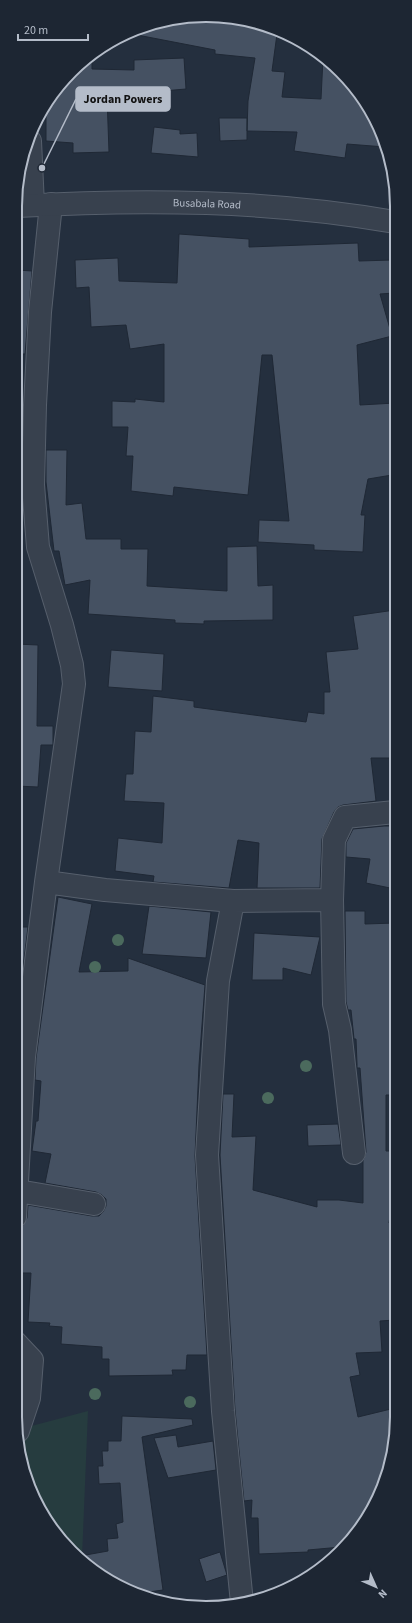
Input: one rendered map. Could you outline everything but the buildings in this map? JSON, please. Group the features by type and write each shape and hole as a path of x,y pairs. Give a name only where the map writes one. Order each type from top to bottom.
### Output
{"street":[{"path":"22,1044 74,684 72,665 62,625 38,547 33,485 35,397 40,312 30,151"},
{"name":"Busabala Road","path":"33,205 111,203 236,204 338,212 390,221"},
{"path":"354,1153 340,1030 334,1004 332,900 334,840 345,817 390,812"},
{"path":"46,882 105,890 233,901 332,900"},
{"path":"233,901 218,981 207,1155 223,1411 242,1597"},
{"path":"22,1192 94,1204"},
{"path":"22,1349 32,1360 28,1398 22,1418"}],"green space":[{"path":"88,1411 82,1553 60,1529 41,1498 28,1465 23,1437 24,1428"}],"place":[{"name":"Jordan Powers","path":"42,168"}]}
